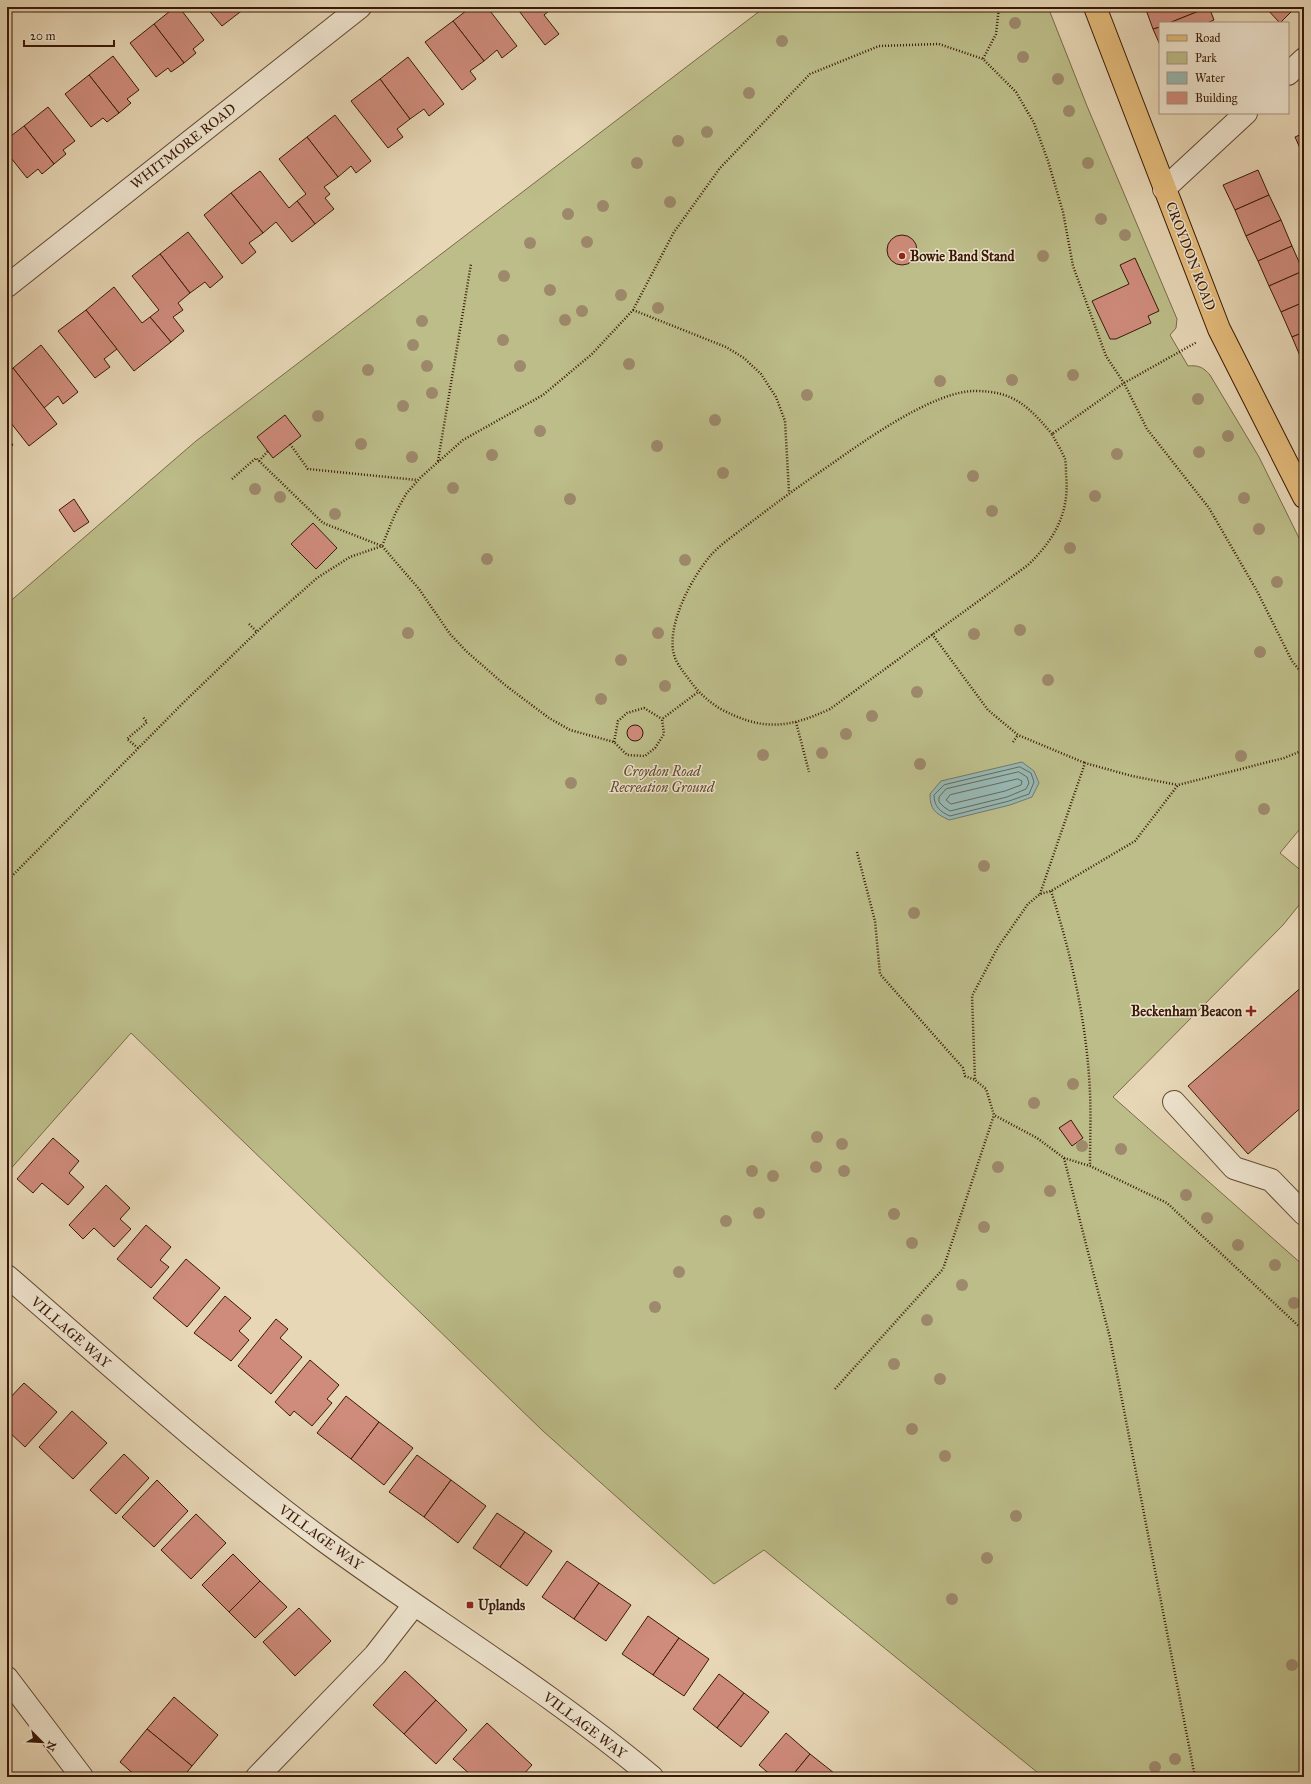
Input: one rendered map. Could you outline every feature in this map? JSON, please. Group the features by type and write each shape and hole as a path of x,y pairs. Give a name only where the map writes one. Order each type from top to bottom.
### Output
{"main road":[{"name":"CROYDON ROAD","path":"1095,7 1219,329 1304,497"}],"street":[{"name":"WHITMORE ROAD","path":"7,286 360,7"},
{"path":"1289,73 1304,59"},
{"path":"1164,189 1245,114"},
{"path":"1174,1102 1234,1168 1271,1180 1304,1214"},
{"name":"VILLAGE WAY","path":"7,1276 220,1460 320,1537 414,1605 564,1707 652,1777"},
{"path":"257,1777 375,1655 414,1605"},
{"path":"7,1678 82,1777"}],"path":[{"path":"983,59 996,34 1000,7"},
{"path":"382,546 394,514 406,494 438,461 462,440 543,395 592,354 633,310 674,232 720,168 810,74 879,46 939,44 983,59 1016,92 1034,123 1048,161 1063,212 1073,266 1086,305 1106,356 1124,383 1147,429 1209,508 1257,591 1292,661 1304,676"},
{"path":"438,461 471,264"},
{"path":"633,310 726,347 744,358 761,374 776,397 785,421 789,492"},
{"path":"1052,434 1124,383 1219,329"},
{"path":"974,390 995,392 1010,396 1035,414 1052,434 1065,459 1067,485 1065,508 1057,529 1045,548 1028,564 830,709 809,719 785,725 764,724 741,719 717,706 698,692 683,671 675,657 673,642 675,625 682,601 702,566 712,554 789,492 872,436 935,400 954,393 974,390"},
{"path":"290,444 308,469 418,480"},
{"path":"258,461 268,451"},
{"path":"232,479 256,458 323,523 382,546 419,588 450,634 466,651 505,685 549,718 570,730 614,742 627,755 645,756 655,748 664,734 662,718"},
{"path":"7,881 138,748 257,632 317,578 350,557 382,546"},
{"path":"249,624 257,632"},
{"path":"932,634 988,710 1018,735 1085,763 1132,776 1178,785 1284,758 1304,750"},
{"path":"662,718 698,692"},
{"path":"614,742 618,721 627,713 644,708 662,718"},
{"path":"138,748 127,739 147,722 143,717"},
{"path":"796,722 809,772"},
{"path":"1013,742 1018,735"},
{"path":"1040,894 1085,763"},
{"path":"975,1080 972,996 998,947 1028,904 1040,894 1051,891 1135,841 1178,785"},
{"path":"835,1389 943,1269 994,1115 986,1090 975,1080 965,1076 963,1068 880,974 875,921 856,852"},
{"path":"1051,891 1074,971 1082,1020 1090,1093 1090,1166"},
{"path":"994,1115 1037,1138 1064,1158 1090,1166 1166,1204 1304,1331"},
{"path":"1064,1158 1110,1338 1195,1777"},
{"path":"1298,1777 1304,1769"}],"green space":[{"name":"Croydon Road Recreation Ground","path":"765,7 1048,7 1087,106 1177,319 1176,328 1170,335 1188,366 1200,367 1210,375 1259,457 1304,548 1304,824 1280,853 1304,873 1304,899 1283,925 1113,1097 1304,1266 1304,1777 1043,1777 764,1550 714,1584 543,1431 131,1033 7,1173 7,604 196,441"}],"water":[{"path":"1022,762 1034,771 1039,783 1032,797 1010,805 949,820 937,813 932,807 930,794 941,781"}],"building":[{"path":"175,7 179,7 204,40 193,49 196,53 184,63 154,24"},
{"path":"206,7 242,7 244,9 222,26"},
{"path":"471,7 487,7 517,46 502,58 497,50 484,61 453,21"},
{"path":"516,7 554,7 544,15 559,34 545,45"},
{"path":"1145,7 1209,7 1172,22 1159,22 1159,27 1153,29"},
{"path":"1209,7 1214,20 1209,22 1172,22"},
{"path":"1265,7 1296,7 1281,22 1279,22"},
{"path":"453,21 484,61 470,71 476,79 462,90 425,42"},
{"path":"154,24 184,63 171,72 168,68 156,77 130,43"},
{"path":"1159,27 1159,43 1153,29"},
{"path":"113,56 139,90 127,99 131,103 119,113 89,75"},
{"path":"408,57 444,104 429,116 424,109 410,119 380,79"},
{"path":"89,75 119,113 107,122 103,118 91,127 65,94"},
{"path":"380,79 410,119 397,129 403,137 388,148 351,101"},
{"path":"48,107 75,141 63,150 66,154 54,164 24,126"},
{"path":"335,115 371,161 356,173 351,166 338,177 307,137"},
{"path":"24,126 54,164 42,174 38,169 27,178 7,153 7,139"},
{"path":"1304,133 1304,157 1295,137"},
{"path":"307,137 338,177 324,187 330,194 325,198 334,209 315,224 297,201 306,194 279,159"},
{"path":"1258,170 1269,195 1235,210 1223,185"},
{"path":"260,171 289,208 297,201 315,224 292,242 276,222 263,233 231,193"},
{"path":"231,193 263,233 249,243 256,252 242,264 204,215"},
{"path":"1269,195 1281,220 1246,236 1235,210"},
{"path":"1281,220 1292,246 1258,261 1246,236"},
{"path":"188,232 223,277 210,288 205,282 190,293 160,254"},
{"name":"Bowie Band Stand","path":"902,235 913,239 917,250 913,261 902,265 891,261 887,250 891,239"},
{"path":"1292,246 1303,271 1269,286 1258,261"},
{"path":"160,254 190,293 178,303 183,310 173,317 184,331 171,342 150,317 159,310 132,276"},
{"path":"1135,258 1159,311 1148,316 1151,323 1116,339 1110,339 1092,301 1129,284 1120,265"},
{"path":"1303,271 1304,302 1281,312 1269,286"},
{"path":"114,287 142,323 150,317 171,342 134,371 86,310"},
{"path":"1304,302 1304,332 1292,337 1281,312"},
{"path":"86,310 117,349 104,359 110,367 95,378 58,331"},
{"path":"1304,332 1304,362 1303,363 1292,337"},
{"path":"41,345 78,392 63,404 58,396 44,408 13,368"},
{"path":"13,368 57,424 29,446 7,418 7,373"},
{"path":"285,415 301,436 273,458 257,437"},
{"path":"7,437 13,445 7,449"},
{"path":"74,499 89,522 74,532 59,510"},
{"path":"313,523 337,548 316,569 291,544"},
{"path":"635,725 641,727 643,733 641,739 635,741 629,739 627,733 629,727"},
{"name":"Beckenham Beacon","path":"1304,985 1304,1105 1248,1154 1188,1086"},
{"path":"1071,1120 1083,1138 1072,1146 1059,1128"},
{"path":"53,1138 79,1161 69,1173 84,1187 68,1205 42,1183 33,1193 17,1179"},
{"path":"106,1185 130,1208 120,1219 131,1229 114,1247 94,1228 83,1239 69,1225"},
{"path":"146,1225 171,1247 160,1260 169,1267 151,1288 117,1259"},
{"path":"186,1259 220,1288 187,1327 153,1298"},
{"path":"225,1296 251,1318 239,1331 249,1340 231,1361 194,1333"},
{"path":"276,1319 288,1329 280,1338 302,1357 271,1394 238,1366"},
{"path":"310,1360 339,1385 327,1399 332,1403 312,1426 294,1411 290,1416 275,1402"},
{"path":"24,1383 57,1412 25,1447 7,1430 7,1401"},
{"path":"346,1396 379,1422 351,1459 317,1433"},
{"path":"72,1411 107,1443 73,1479 39,1447"},
{"path":"379,1422 413,1448 384,1485 351,1459"},
{"path":"124,1454 149,1478 116,1514 90,1490"},
{"path":"417,1455 451,1480 424,1517 389,1492"},
{"path":"157,1480 188,1511 154,1547 122,1517"},
{"path":"451,1480 486,1506 458,1543 424,1517"},
{"path":"497,1513 525,1532 500,1567 473,1548"},
{"path":"196,1514 226,1543 191,1579 161,1550"},
{"path":"525,1532 552,1551 527,1586 500,1567"},
{"path":"233,1554 260,1581 229,1612 202,1585"},
{"path":"567,1561 599,1583 574,1619 542,1597"},
{"path":"260,1581 287,1607 255,1638 229,1612"},
{"path":"599,1583 631,1605 606,1641 574,1619"},
{"path":"299,1608 331,1641 295,1676 263,1642"},
{"path":"648,1616 679,1638 653,1675 622,1654"},
{"path":"679,1638 709,1659 684,1696 653,1675"},
{"path":"405,1671 436,1700 404,1734 373,1705"},
{"path":"719,1674 744,1693 717,1728 693,1709"},
{"path":"744,1693 769,1712 741,1747 717,1728"},
{"path":"174,1697 218,1735 192,1766 147,1729"},
{"path":"436,1700 467,1730 436,1764 404,1734"},
{"path":"487,1723 532,1765 521,1777 473,1777 453,1759"},
{"path":"147,1729 192,1766 183,1777 137,1777 120,1762"},
{"path":"786,1733 810,1754 791,1777 773,1777 759,1765"},
{"path":"810,1754 834,1773 830,1777 791,1777"}],"place":[{"name":"Bowie Band Stand","path":"902,256"},
{"name":"Beckenham Beacon","path":"1251,1011"},
{"name":"Uplands","path":"470,1605"}]}
